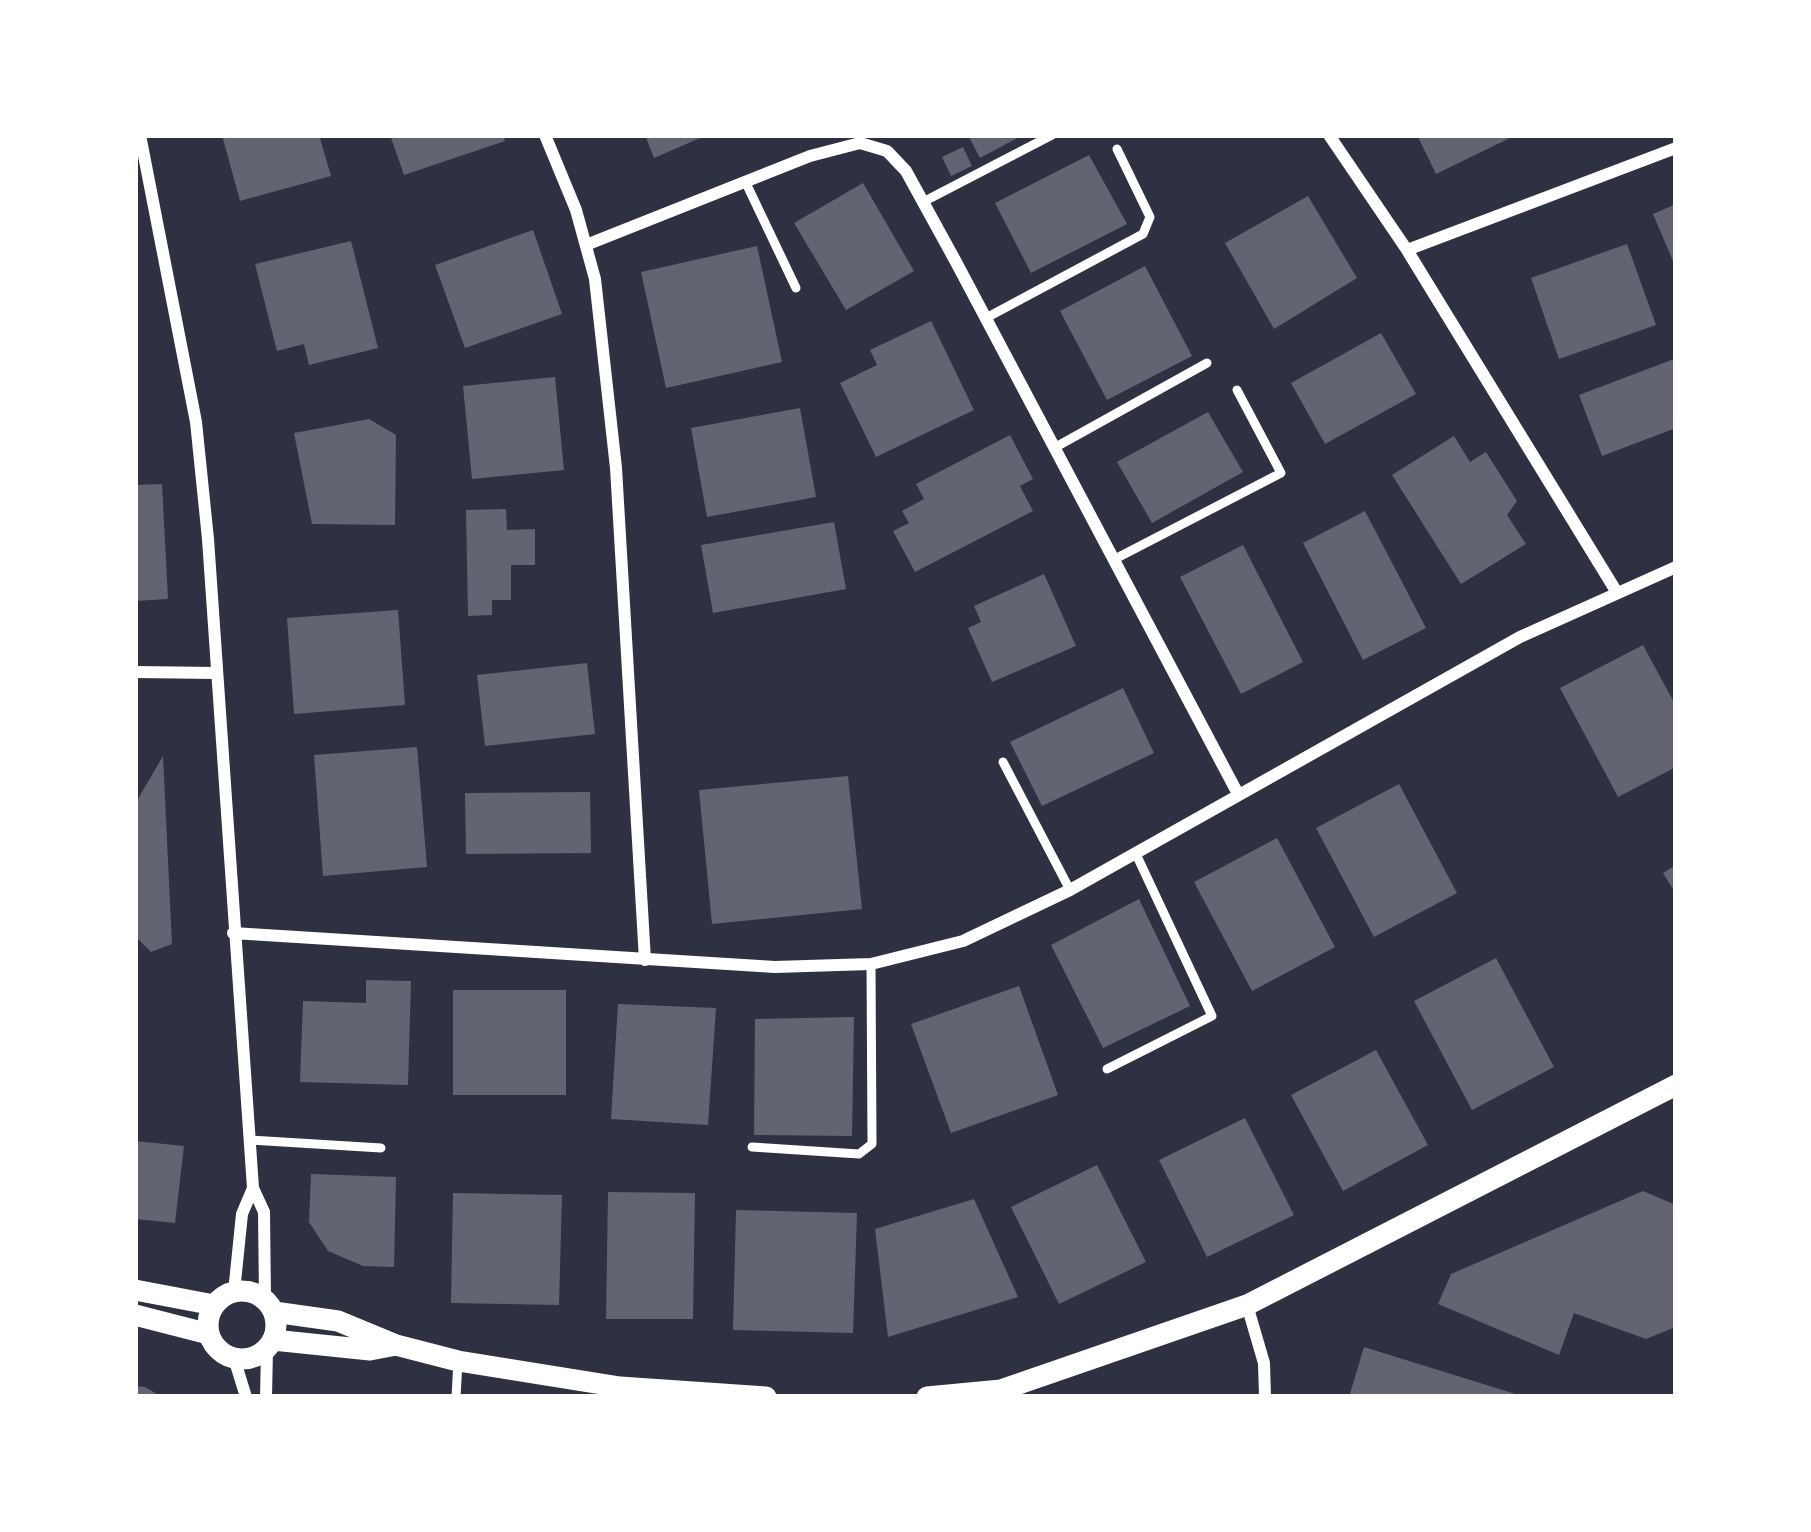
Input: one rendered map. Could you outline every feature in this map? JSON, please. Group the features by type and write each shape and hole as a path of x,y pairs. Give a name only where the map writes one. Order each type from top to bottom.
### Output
{"street":[{"path":"140,135 196,422 253,1188 264,1212 270,1344 266,1397"},
{"path":"545,135 586,245 616,468 645,960"},
{"path":"1329,135 1407,250 1616,591"},
{"path":"586,245 848,144 873,145 896,160 986,318 1238,792"},
{"path":"1407,250 1676,148"},
{"path":"233,933 776,967 872,964 962,941 1070,890 1520,637 1676,567"},
{"path":"135,672 216,673"},
{"path":"927,1397 1001,1393 1247,1305 1676,1085"},
{"path":"234,1292 242,1214 253,1188"},
{"path":"135,1289 214,1305 234,1292 250,1291 269,1305 338,1321 396,1345 458,1360 620,1387 766,1397"},
{"path":"209,1334 214,1305"},
{"path":"1247,1305 1264,1363 1265,1397"},
{"path":"135,1315 209,1334 219,1349 234,1358 252,1358 270,1344 370,1350 396,1345"},
{"path":"234,1358 245,1397"}],"lane":[{"path":"922,202 1052,135"},
{"path":"986,318 1143,234 1150,217 1117,149"},
{"path":"746,181 796,288"},
{"path":"1054,448 1207,363"},
{"path":"1113,560 1281,473 1237,391"},
{"path":"1004,762 1070,890"},
{"path":"1107,1069 1212,1016 1136,854"},
{"path":"752,1147 859,1154 872,1144 872,964"},
{"path":"250,1140 381,1148"},
{"path":"456,1397 458,1360"}],"building":[{"path":"222,135 319,135 331,176 240,201"},
{"path":"390,135 503,135 505,141 404,175"},
{"path":"645,135 707,135 654,158"},
{"path":"968,135 1023,135 980,158"},
{"path":"1417,135 1516,135 1436,174"},
{"path":"963,147 972,166 951,176 942,157"},
{"path":"1089,155 1127,224 1031,273 995,203"},
{"path":"863,183 914,271 846,310 794,223"},
{"path":"1308,196 1357,278 1274,329 1225,243"},
{"path":"1676,204 1676,268 1653,214"},
{"path":"533,230 562,314 465,348 435,265"},
{"path":"351,241 378,348 309,365 304,344 277,351 255,264"},
{"path":"1627,244 1656,325 1559,359 1531,278"},
{"path":"757,246 782,362 666,388 641,272"},
{"path":"1145,266 1192,356 1107,400 1060,311"},
{"path":"931,321 974,410 876,457 840,383 877,365 870,350"},
{"path":"1381,333 1416,394 1325,444 1291,383"},
{"path":"1674,359 1676,428 1602,456 1579,395"},
{"path":"555,377 564,470 472,479 463,386"},
{"path":"800,408 816,497 707,517 691,428"},
{"path":"1208,412 1243,472 1152,523 1117,462"},
{"path":"369,419 396,435 395,525 312,524 294,433"},
{"path":"1010,435 1033,479 1020,486 1033,511 915,572 893,531 909,523 902,511 924,499 916,484"},
{"path":"1454,436 1470,462 1486,452 1517,501 1507,515 1526,544 1461,584 1392,475"},
{"path":"162,484 168,599 135,601 135,485"},
{"path":"506,509 507,530 535,529 535,565 511,565 511,600 492,600 492,615 468,616 466,510"},
{"path":"1365,511 1426,628 1363,660 1303,543"},
{"path":"834,522 846,589 713,613 701,545"},
{"path":"1243,545 1303,662 1241,694 1180,577"},
{"path":"1044,574 1076,646 992,682 968,628 981,622 974,606"},
{"path":"398,610 405,705 294,714 287,618"},
{"path":"1643,645 1676,706 1676,767 1618,797 1560,688"},
{"path":"587,663 595,734 485,746 477,675"},
{"path":"1123,688 1154,753 1042,806 1010,742"},
{"path":"417,747 427,867 323,876 314,755"},
{"path":"163,756 172,944 151,952 135,936 135,804"},
{"path":"848,776 862,909 712,924 699,790"},
{"path":"1399,784 1457,893 1374,937 1316,828"},
{"path":"590,792 591,853 466,854 465,793"},
{"path":"1277,838 1335,947 1252,991 1194,882"},
{"path":"1676,865 1676,894 1663,873"},
{"path":"1139,899 1190,1006 1103,1048 1051,945"},
{"path":"1496,958 1554,1067 1472,1110 1414,1001"},
{"path":"366,980 411,981 408,1085 300,1082 303,1001 366,1003"},
{"path":"1019,986 1058,1095 951,1133 911,1024"},
{"path":"453,990 566,990 566,1095 453,1095"},
{"path":"618,1004 716,1008 708,1125 611,1119"},
{"path":"854,1017 852,1136 754,1135 755,1019"},
{"path":"1376,1050 1428,1145 1343,1191 1291,1095"},
{"path":"1245,1118 1294,1215 1207,1257 1159,1160"},
{"path":"135,1141 184,1146 175,1223 135,1219"},
{"path":"1097,1165 1146,1262 1059,1304 1011,1207"},
{"path":"311,1174 396,1177 394,1267 363,1266 328,1251 309,1222"},
{"path":"1643,1191 1676,1205 1673,1328 1646,1339 1574,1313 1559,1355 1438,1304 1451,1274"},
{"path":"608,1192 695,1193 693,1319 606,1319"},
{"path":"453,1193 562,1195 559,1305 451,1303"},
{"path":"974,1199 1018,1297 888,1337 875,1229"},
{"path":"736,1210 857,1213 853,1333 733,1330"},
{"path":"1364,1347 1522,1396 1522,1397 1349,1397"},
{"path":"135,1386 145,1387 162,1397 135,1397"}]}
